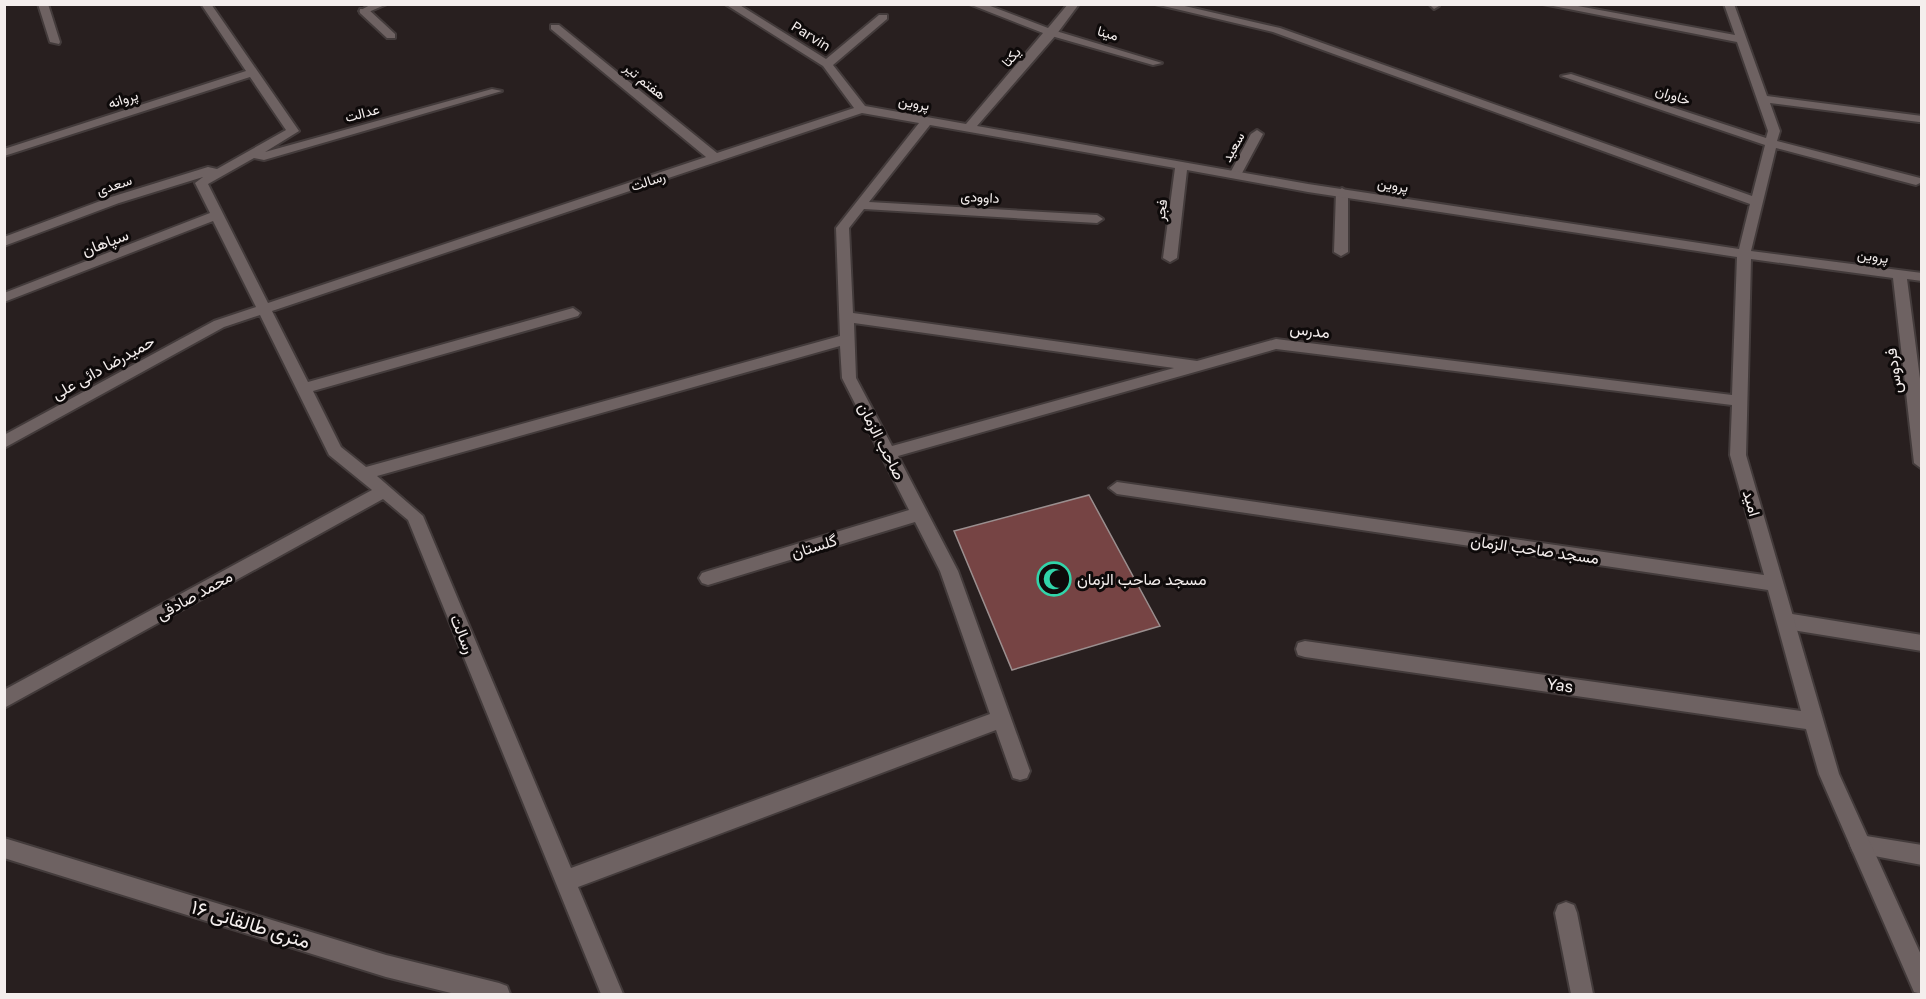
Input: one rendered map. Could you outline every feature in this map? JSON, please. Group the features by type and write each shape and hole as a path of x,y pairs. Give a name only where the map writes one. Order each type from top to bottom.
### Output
{"street":[{"path":"43,4 55,42"},
{"name":"رسالت","path":"206,4 251,73 293,131 201,183 335,451 415,516 612,994"},
{"path":"382,4 364,11 391,36"},
{"name":"Parvin","path":"730,4 827,64 861,109"},
{"name":"مینا","path":"974,4 1052,33 1157,63"},
{"name":"یکتا","path":"969,128 1052,33 1074,4"},
{"path":"1160,4 1276,30 1757,202"},
{"path":"1548,4 1740,39"},
{"name":"امید","path":"1729,4 1774,131 1744,254 1738,455 1829,774 1922,984"},
{"path":"827,64 883,17"},
{"name":"هفتم تیر","path":"555,27 716,158"},
{"name":"پروانه","path":"4,153 251,73"},
{"name":"خاوران","path":"1567,76 1771,143 1916,181"},
{"name":"عدالت","path":"235,163 496,91"},
{"path":"1763,99 1919,119"},
{"name":"رسالت","path":"219,324 861,109"},
{"name":"پروین","path":"861,109 1234,175 1744,254 1922,278"},
{"name":"صاحب الزمان","path":"927,121 842,228 849,378 949,571 1020,771"},
{"name":"سعید","path":"1234,175 1257,134"},
{"name":"سعدی","path":"4,242 115,200 235,163"},
{"name":"فجر","path":"1170,258 1181,165"},
{"path":"1341,252 1342,192"},
{"name":"داوودی","path":"860,205 1097,219"},
{"name":"سپاهان","path":"4,298 217,215"},
{"name":"فردوس","path":"1900,275 1922,463"},
{"path":"303,389 573,314"},
{"path":"846,317 1198,366"},
{"name":"حمیدرضا دائی علی","path":"4,442 219,324"},
{"path":"363,474 847,339"},
{"name":"مدرس","path":"888,453 1276,344 1740,401"},
{"name":"مسجد صاحب الزمان","path":"1117,488 1775,584"},
{"name":"محمد صادقی","path":"4,700 384,491"},
{"name":"گلستان","path":"708,578 920,514"},
{"path":"1786,621 1922,643"},
{"name":"Yas","path":"1305,649 1814,721"},
{"path":"565,881 1001,719"},
{"path":"1860,845 1922,855"},
{"name":"۱۶ متری طالقانی","path":"4,848 386,966 499,994"},
{"path":"1566,913 1582,994"}],"building":[{"name":"مسجد صاحب الزمان","path":"1089,495 1160,626 1012,670 954,531"}],"place":[{"name":"مسجد صاحب الزمان","path":"1054,579"}]}
